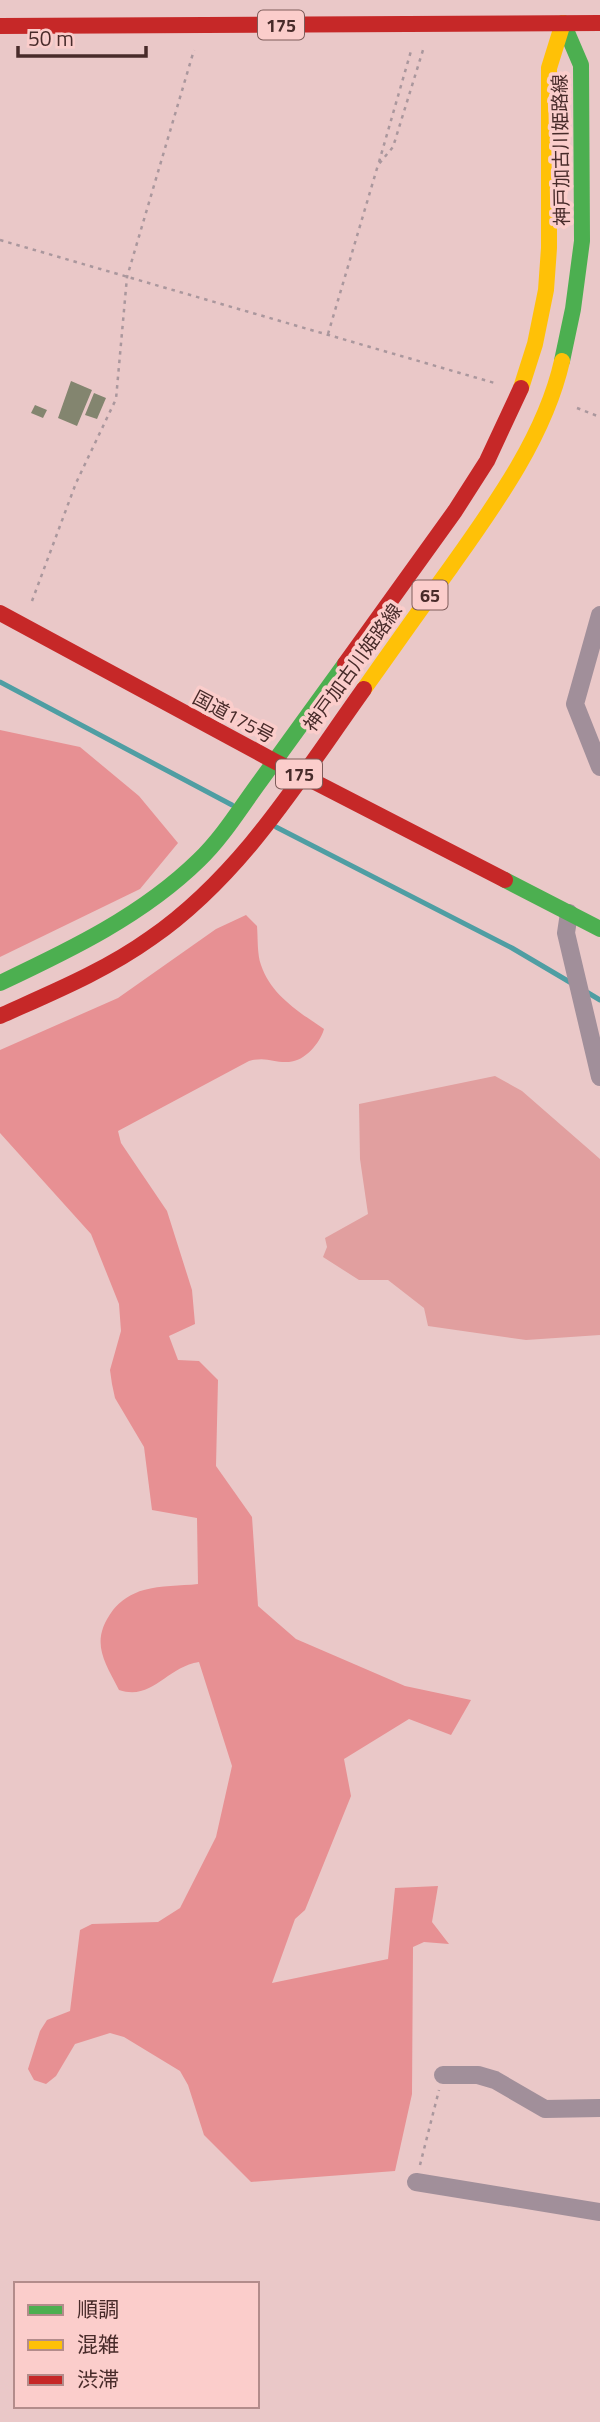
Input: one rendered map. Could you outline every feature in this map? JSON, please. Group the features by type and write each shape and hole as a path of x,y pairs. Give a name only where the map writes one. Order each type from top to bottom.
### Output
{"main road":[{"name":"神戸加古川姫路線","path":"0,983 76,948 160,893 199,860 236,815 456,511 486,461 517,400 535,344 546,290 549,248 548,68 563,23"},
{"name":"神戸加古川姫路線","path":"0,1016 111,962 150,939 224,876 264,828 497,501 516,470 540,422 560,368 573,309 582,241 581,65 563,23"},
{"name":"175","path":"0,26 600,23"},
{"name":"国道175号","path":"0,613 274,761 600,929"}],"street":[{"path":"600,615 575,704 600,767"},
{"path":"569,913 566,933 600,1077"},
{"path":"443,2075 478,2075 495,2080 545,2109 600,2108"},
{"path":"416,2182 600,2212"}],"path":[{"path":"378,165 393,147 431,24"},
{"path":"23,625 76,483 116,400 127,277 202,25"},
{"path":"328,334 411,51"},
{"path":"0,240 499,384"},
{"path":"577,408 600,417"},
{"path":"416,2182 443,2075"}],"shaded area":[{"path":"0,730 80,747 139,796 178,843 140,889 0,957"},
{"path":"246,915 257,926 260,961 272,985 287,1002 324,1029 319,1040 306,1055 295,1061 249,1061 118,1131 121,1143 167,1211 192,1290 195,1324 169,1336 178,1360 199,1361 218,1380 216,1466 252,1517 258,1606 296,1639 405,1686 471,1700 451,1735 409,1719 344,1759 351,1796 305,1910 295,1919 272,1983 388,1959 395,1888 438,1886 432,1922 449,1944 424,1942 413,1947 412,2094 395,2171 251,2182 204,2135 188,2085 180,2071 124,2037 110,2033 75,2044 56,2076 46,2084 34,2080 28,2069 40,2031 47,2020 70,2011 80,1930 92,1924 158,1922 180,1908 216,1837 232,1766 199,1662 177,1670 151,1687 131,1692 119,1690 104,1659 101,1650 102,1631 113,1610 123,1601 150,1588 198,1584 197,1518 152,1510 144,1447 115,1398 112,1384 110,1370 121,1331 119,1304 91,1234 0,1133 0,1050 118,998 216,929"},
{"path":"495,1076 522,1091 600,1159 600,1335 526,1340 428,1326 424,1308 388,1280 359,1280 323,1257 327,1247 325,1238 368,1214 360,1159 359,1104"}],"building":[{"path":"71,381 92,390 77,426 58,418"},
{"path":"94,393 106,398 97,419 85,415"},
{"path":"35,405 47,410 43,418 31,413"}],"waterway":[{"path":"0,682 232,805"},
{"path":"276,827 512,948 573,984"},
{"path":"585,991 600,1000"}],"traffic: fast":[{"path":"562,361 573,309 582,241 581,65 563,23"},
{"path":"0,983 105,930 154,898 199,860 232,822 345,664"},
{"path":"505,880 600,929"}],"traffic: slow":[{"path":"521,388 535,344 546,290 549,248 549,68 563,23"},
{"path":"364,689 485,519 517,469 544,416 562,361"}],"traffic: jam":[{"path":"0,26 600,23"},
{"path":"345,664 455,511 487,461 521,388"},
{"path":"0,613 274,761 505,880"},
{"path":"0,1016 115,961 184,913 214,885 268,823 364,689"}]}
